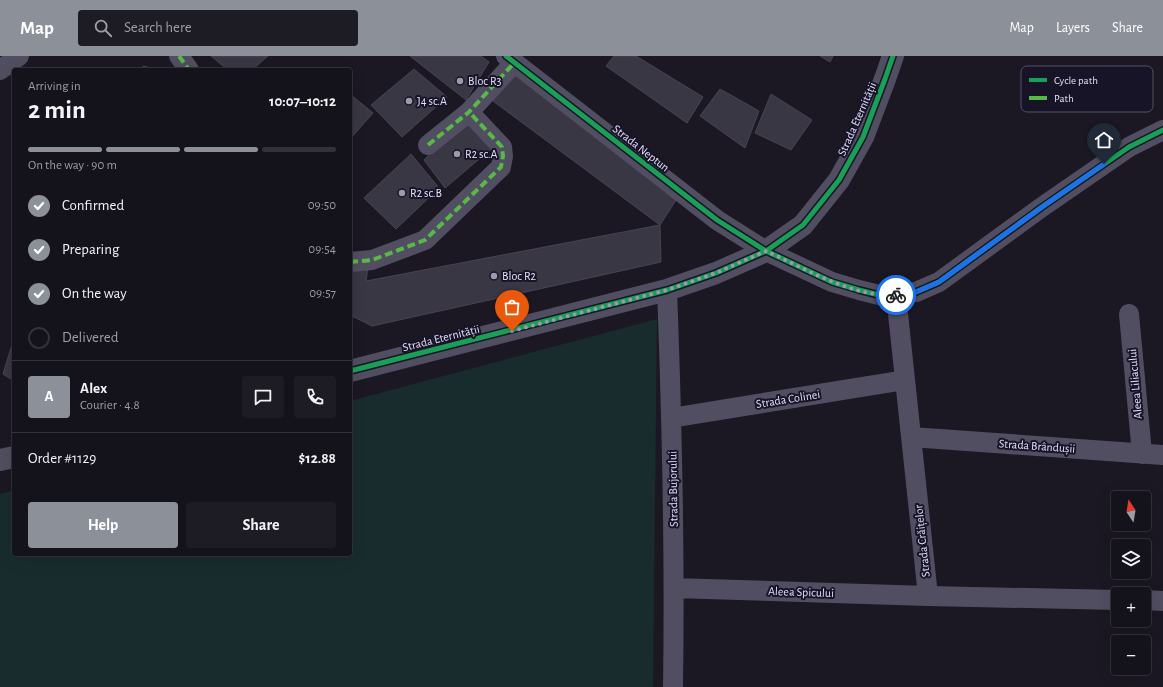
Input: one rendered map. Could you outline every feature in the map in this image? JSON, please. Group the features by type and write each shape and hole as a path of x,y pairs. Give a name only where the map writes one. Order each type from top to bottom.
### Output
{"street":[{"path":"0,70 19,56"},
{"path":"179,56 188,68"},
{"name":"Strada Eternității","path":"352,370 667,290 716,273 766,251 803,225 839,180 863,137 893,56"},
{"path":"428,145 469,112 510,59"},
{"name":"Strada Neptun","path":"510,59 717,220 766,251 832,282 883,296 916,292 939,282 1042,207 1129,147 1163,130"},
{"path":"352,262 372,260 425,240 501,167 503,156 502,147 469,112"},
{"name":"Strada Bujorului","path":"667,290 674,588 673,687"},
{"name":"Strada Crăițelor","path":"896,295 928,596"},
{"name":"Aleea Liliacului","path":"1129,314 1142,454"},
{"name":"Strada Colinei","path":"671,418 905,380"},
{"name":"Strada Brândușii","path":"911,437 1163,455"},
{"path":"0,460 12,457"},
{"name":"Aleea Spicului","path":"674,588 928,596"},
{"path":"928,596 1111,600"},
{"path":"1151,600 1163,601"}],"green space":[{"path":"657,319 653,687 0,687 0,494 12,491 12,556 352,556 352,400"}],"building":[{"path":"211,56 268,56 254,68 226,68"},
{"name":"Bloc R3","path":"410,56 481,56 489,62 466,100"},
{"path":"614,56 636,56 703,97 687,123 606,66"},
{"path":"820,56 833,56 830,62"},
{"name":"J4 sc.A","path":"414,69 447,97 402,137 371,105"},
{"path":"515,75 678,197 660,225 493,101"},
{"path":"720,89 759,111 745,148 700,116"},
{"path":"771,94 812,120 791,150 755,133"},
{"path":"352,96 373,113 352,137"},
{"name":"R2 sc.A","path":"466,119 491,149 445,188 424,160"},
{"name":"R2 sc.B","path":"411,154 439,188 396,229 364,198"},
{"name":"Bloc R2","path":"660,225 661,262 372,326 352,316 352,271 368,267 366,281"},
{"path":"12,345 12,380 3,374"}],"marked path":[{"path":"179,56 188,68"},
{"path":"428,145 469,112 514,63"},
{"path":"352,262 372,260 425,240 501,167 503,156 502,147 469,112"}],"cycle path":[{"path":"506,56 717,220 766,251 832,282 883,296 916,292 939,282 1042,207 1129,147 1163,130"},
{"path":"352,370 667,290 716,273 766,251 803,225 839,180 863,137 893,56"}],"way so far":[{"path":"512,331 667,290 716,273 766,251 832,282 883,296 896,295"}],"place":[{"name":"Bloc R3","path":"460,81"},
{"name":"J4 sc.A","path":"409,101"},
{"name":"R2 sc.A","path":"457,154"},
{"name":"R2 sc.B","path":"402,193"},
{"name":"Bloc R2","path":"494,276"}],"route":[{"path":"896,295 916,292 939,282 1104,164"}]}
